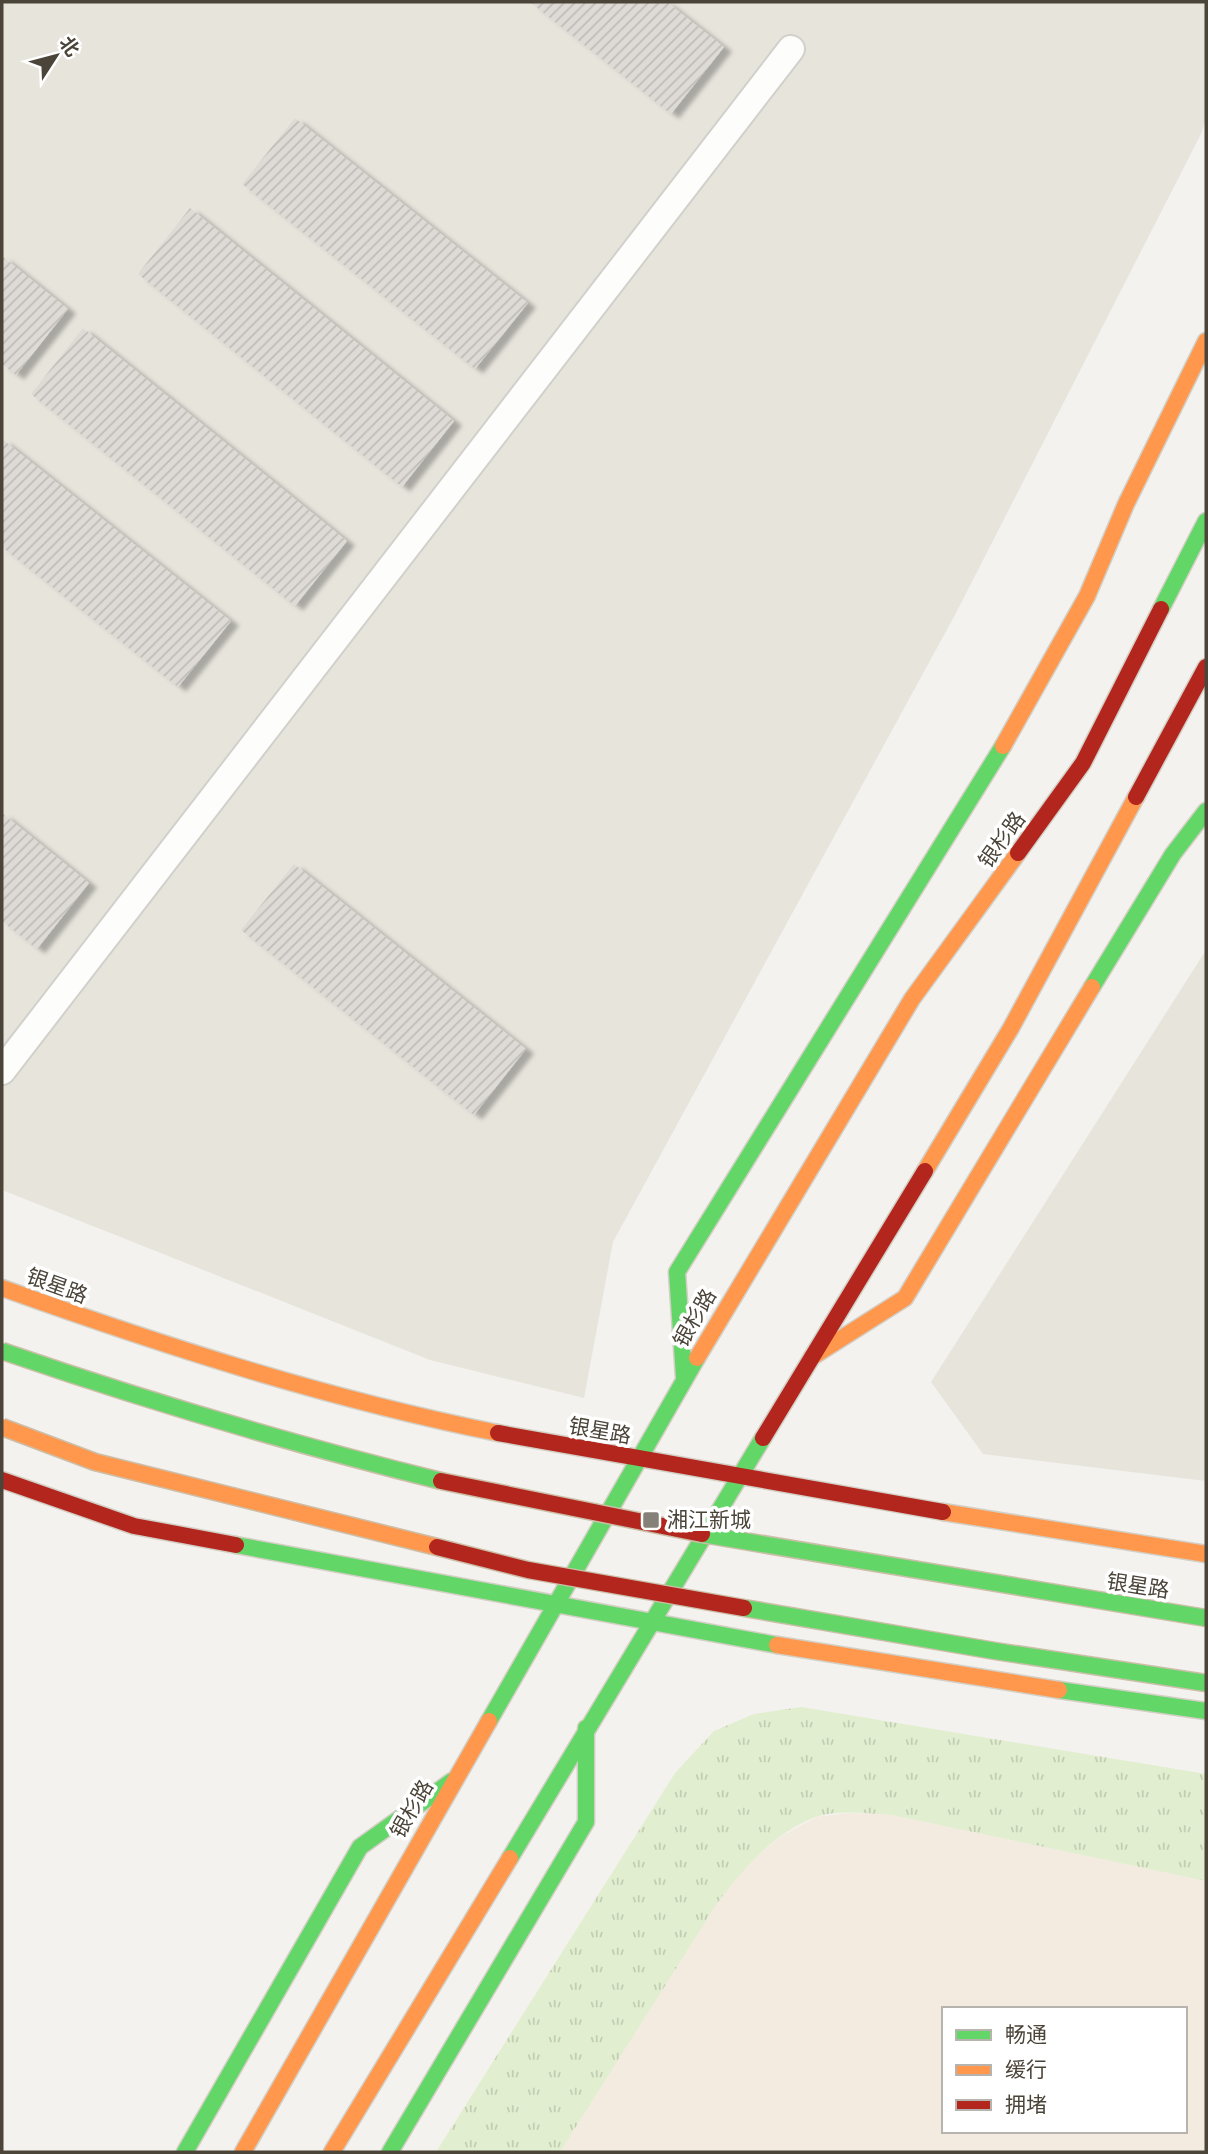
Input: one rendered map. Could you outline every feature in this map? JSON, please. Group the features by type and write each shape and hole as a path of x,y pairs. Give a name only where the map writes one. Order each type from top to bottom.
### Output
{"main road":[{"path":"684,1377 677,1272 892,929 1031,700 1087,596 1126,504 1206,341"},
{"name":"银杉路","path":"243,2152 684,1377 912,999 1083,763 1206,521"},
{"path":"332,2152 650,1621 1011,1028 1206,667"},
{"path":"812,1357 905,1298 1173,854 1206,811"},
{"name":"银星路","path":"2,1288 110,1328 258,1375 405,1413 638,1459 1206,1554"},
{"name":"银星路","path":"2,1351 201,1418 319,1453 457,1487 768,1545 1206,1618"},
{"path":"2,1427 95,1462 528,1570 995,1651 1206,1683"},
{"path":"2,1480 134,1527 856,1660 1206,1711"},
{"path":"390,2152 586,1822 586,1728"},
{"path":"185,2152 360,1847 452,1781"}],"street":[{"path":"2,1071 791,49"}],"shaded area":[{"path":"2,2 1206,2 1206,118 1201,134 956,613 613,1242 584,1398 430,1360 2,1190"},
{"path":"1206,950 1206,1481 983,1454 931,1382"},
{"path":"850,1813 892,1815 1206,1881 1206,2152 560,2152 716,1905 745,1866 780,1837 817,1817"}],"green space":[{"path":"801,1707 1206,1774 1206,1881 892,1815 844,1813 816,1817 786,1832 773,1842 748,1866 716,1905 560,2152 436,2152 675,1773 714,1731 754,1714"}],"building":[{"path":"530,2 667,2 724,47 671,114"},
{"path":"295,118 528,303 475,369 242,184"},
{"path":"190,208 454,421 402,487 138,274"},
{"path":"2,256 68,309 16,375 2,364"},
{"path":"83,328 347,541 295,606 31,394"},
{"path":"2,439 231,621 178,687 2,547"},
{"path":"2,813 89,883 37,949 2,921"},
{"path":"294,864 526,1049 474,1115 241,930"}],"traffic: fast":[{"path":"1161,609 1206,521"},
{"path":"684,1377 677,1272 1003,746"},
{"path":"1092,987 1173,854 1206,811"},
{"path":"2,1351 220,1421 441,1481"},
{"path":"489,1721 697,1358"},
{"path":"510,1858 763,1438"},
{"path":"702,1534 1206,1618"},
{"path":"236,1545 777,1645"},
{"path":"744,1608 995,1651 1206,1683"},
{"path":"1059,1690 1206,1711"},
{"path":"390,2152 586,1822 586,1728"},
{"path":"185,2152 360,1847 452,1781"}],"traffic: slow":[{"path":"1003,746 1087,596 1126,504 1206,341"},
{"path":"925,1171 1011,1028 1136,797"},
{"path":"697,1358 912,999 1018,853"},
{"path":"812,1357 905,1298 1092,987"},
{"path":"2,1288 247,1370 372,1404 498,1433"},
{"path":"2,1427 95,1462 437,1547"},
{"path":"943,1512 1206,1554"},
{"path":"777,1645 1059,1690"},
{"path":"243,2152 489,1721"},
{"path":"332,2152 510,1858"}],"traffic: jam":[{"path":"1018,853 1083,763 1161,609"},
{"path":"1136,797 1206,667"},
{"path":"763,1438 925,1171"},
{"path":"498,1433 943,1512"},
{"path":"2,1480 134,1526 236,1545"},
{"path":"441,1481 702,1534"},
{"path":"437,1547 528,1570 744,1608"}],"place":[{"name":"湘江新城","path":"651,1520"}]}
